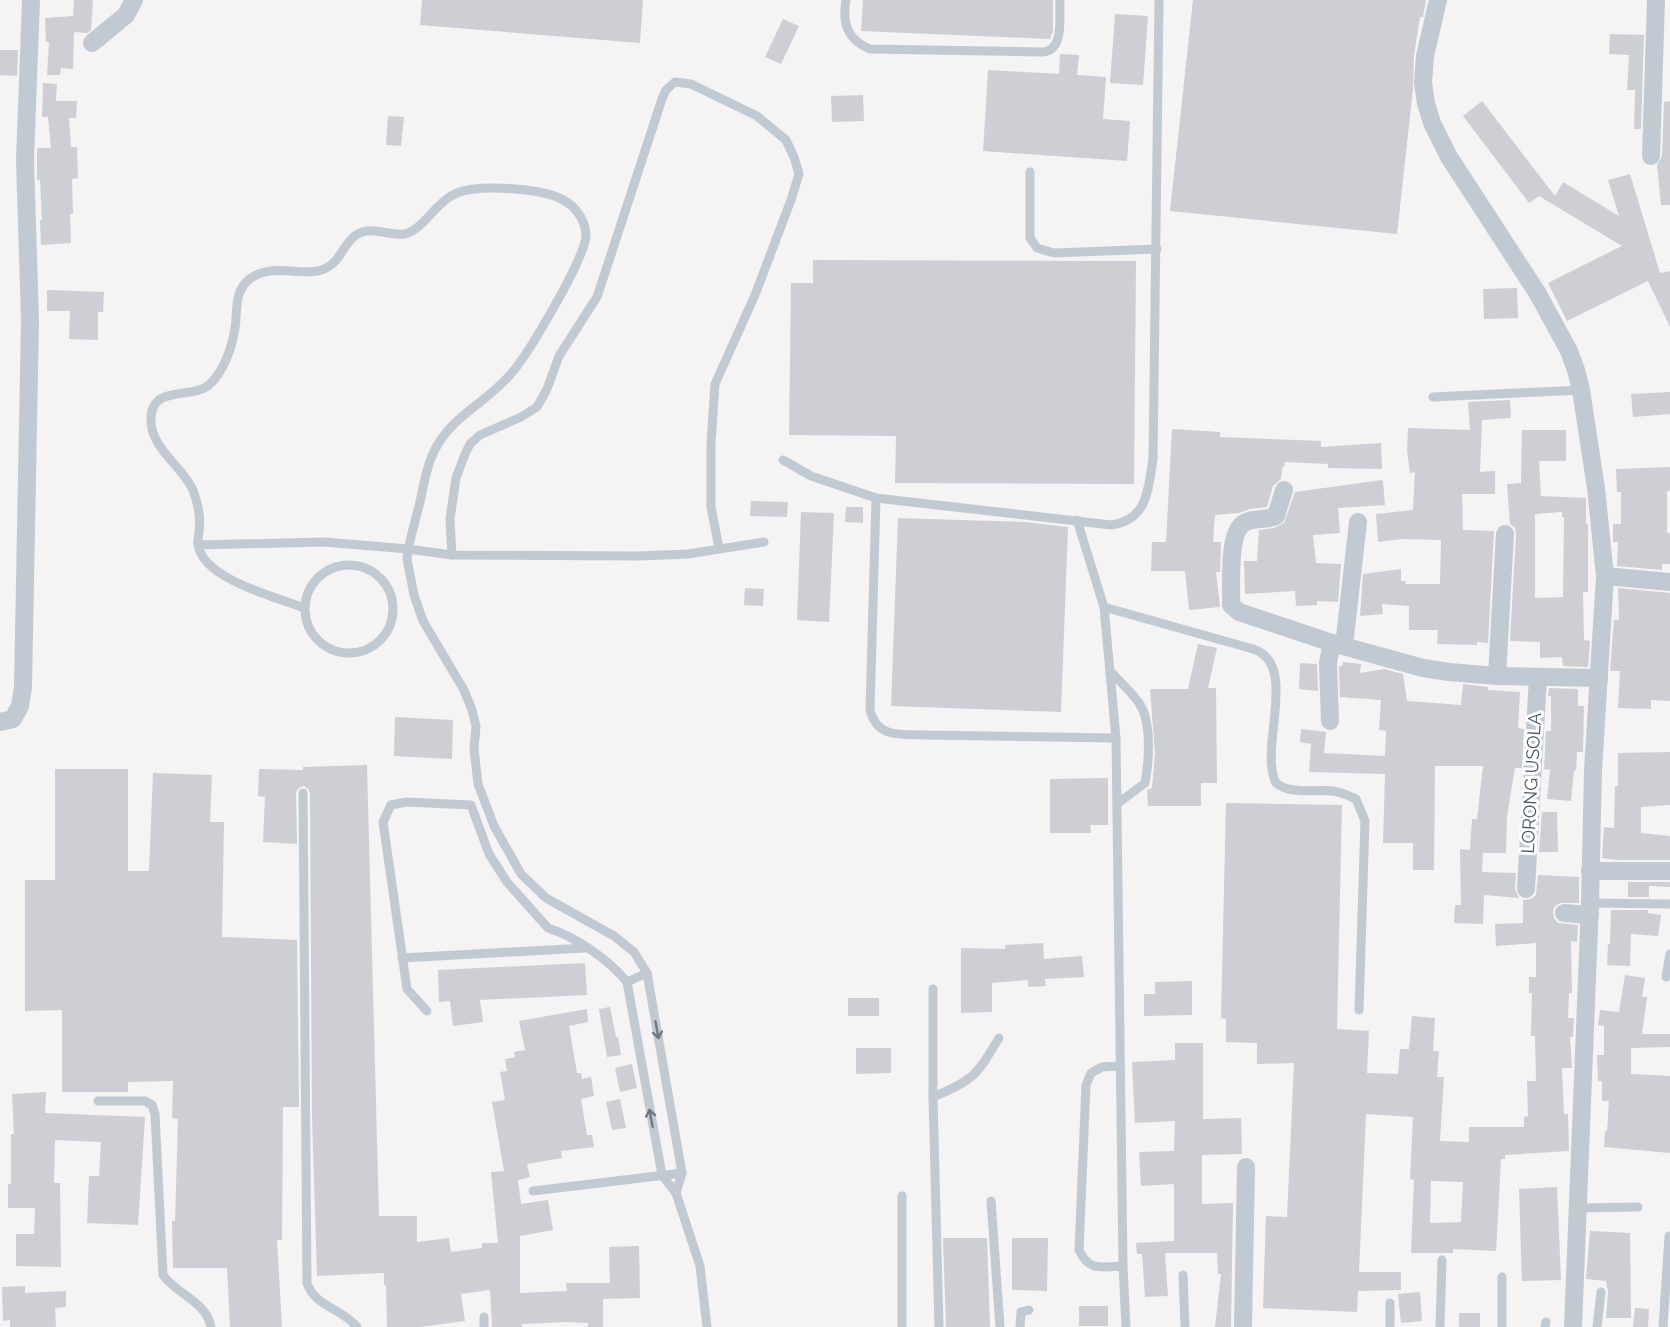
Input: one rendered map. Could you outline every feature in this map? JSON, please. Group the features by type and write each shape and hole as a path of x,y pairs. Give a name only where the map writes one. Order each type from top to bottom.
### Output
{"street":[{"path":"0,722 13,719 20,705 24,687 30,320 26,160 31,0"},
{"path":"92,43 126,15 134,0"},
{"path":"1438,0 1425,56 1423,83 1426,103 1432,123 1449,157 1538,294 1569,351 1581,390 1596,488 1605,576 1593,770 1590,909 1573,1327"},
{"path":"1651,156 1656,0"},
{"path":"1284,490 1276,516 1268,519 1254,518 1238,527 1235,533 1231,605 1239,612 1338,645 1424,668 1497,675 1599,678"},
{"path":"1330,721 1328,663 1338,645 1358,522"},
{"path":"1497,675 1505,534"},
{"path":"1605,576 1670,582"},
{"name":"LORONG USOLA","path":"1526,889 1538,677"},
{"path":"1590,871 1670,871"},
{"path":"1564,912 1590,909"},
{"path":"1244,1327 1246,1167"}],"lane":[{"path":"846,0 844,11 850,36 858,44 870,49 1042,52 1052,50 1058,44 1060,0"},
{"path":"783,460 811,476 876,498 1111,525 1121,523 1143,507 1153,459 1159,0"},
{"path":"452,555 450,519 456,478 465,454 470,444 480,435 521,417 537,407 547,389 559,356 597,297 662,99 666,90 675,82 692,84 758,116 786,140 799,174 755,295 715,384 711,444 711,507 719,548"},
{"path":"1030,172 1030,238 1037,248 1054,254 1157,249"},
{"path":"304,608 225,578 205,559 198,545 200,528 197,499 190,484 158,443 152,426 151,413 155,405 167,395 198,390 215,378 229,354 240,288 249,279 262,272 282,269 317,271 329,267 357,234 370,230 405,234 416,229 441,203 458,193 479,188 514,190 551,195 564,200 581,218 586,237 566,285 509,377 455,422 440,440 424,479 407,559 414,595 423,621 464,690 472,710 476,726 474,749 478,784 498,834 521,874 546,898 614,936 634,952 647,973 682,1173 676,1193"},
{"path":"1433,397 1581,390"},
{"path":"876,498 870,710 875,724 880,729 900,734 1116,738"},
{"path":"1077,520 1104,607 1116,738 1123,1266 1126,1327"},
{"path":"198,545 324,542 452,555 639,556 688,554 764,542"},
{"path":"342,564 358,565 372,570 384,581 392,594 394,609 391,625 382,638 370,648 356,653 340,652 325,647 306,623 304,608 307,592 315,579 327,570 342,564"},
{"path":"1104,607 1263,652 1271,660 1276,676 1271,766 1276,783 1287,790 1336,791 1348,795 1356,800 1365,821 1359,1010"},
{"path":"1110,671 1139,702 1148,729 1145,783 1117,804"},
{"path":"303,793 307,1283 309,1291 315,1298 348,1317 357,1327"},
{"path":"427,1011 407,989 383,822 391,805 406,802 471,805 489,854 507,882 548,928 558,930 607,961 627,982 662,1175 676,1193 700,1266 706,1327"},
{"path":"1590,909 1670,904"},
{"path":"402,958 586,948"},
{"path":"1666,977 1670,954"},
{"path":"627,982 647,973"},
{"path":"933,989 933,1097 939,1327"},
{"path":"933,1097 961,1086 972,1078 980,1070 999,1038"},
{"path":"1120,1066 1102,1067 1091,1073 1086,1085 1079,1250 1084,1261 1095,1267 1123,1266"},
{"path":"98,1101 145,1101 152,1105 155,1113 163,1275 168,1282 202,1308 209,1317 211,1327"},
{"path":"533,1191 682,1173"},
{"path":"902,1196 902,1327"},
{"path":"991,1201 1000,1327"},
{"path":"1578,1208 1638,1207"},
{"path":"1664,1327 1669,1236"},
{"path":"1440,1327 1442,1260"},
{"path":"1183,1275 1185,1327"},
{"path":"1502,1277 1502,1327"},
{"path":"1598,1327 1600,1292"},
{"path":"1390,1304 1390,1327"},
{"path":"1020,1327 1021,1312 1029,1310"}],"building":[{"path":"74,0 93,0 91,30 87,33 74,32 73,69 61,68 60,75 47,75 49,42 46,42 45,18 73,16"},
{"path":"422,0 643,0 640,43 420,25"},
{"path":"863,0 1053,0 1053,31 1050,39 861,31"},
{"path":"1193,0 1426,0 1423,17 1420,17 1414,55 1413,89 1397,234 1170,211"},
{"path":"1115,14 1148,16 1143,85 1110,83"},
{"path":"783,19 799,26 781,64 765,57"},
{"path":"1610,34 1644,35 1641,129 1634,129 1635,90 1627,90 1629,55 1609,54"},
{"path":"0,50 18,50 17,76 0,75"},
{"path":"1060,54 1079,55 1077,75 1106,77 1103,119 1130,121 1127,161 983,151 988,70 1059,74"},
{"path":"43,83 57,84 56,101 77,101 76,118 69,118 71,147 77,147 78,178 72,179 71,243 41,245 40,220 42,220 40,180 37,180 37,148 51,148 48,117 42,117"},
{"path":"863,95 864,121 832,122 831,96"},
{"path":"1482,101 1555,196 1563,182 1619,216 1608,180 1630,174 1660,273 1670,271 1670,327 1648,281 1567,321 1548,283 1622,246 1539,196 1529,203 1463,116"},
{"path":"1670,101 1670,205 1661,205 1657,165 1662,156 1664,102"},
{"path":"388,116 404,117 401,146 386,145"},
{"path":"813,260 1136,261 1134,484 895,483 896,436 789,435 791,283 813,283"},
{"path":"1517,288 1518,318 1484,319 1483,289"},
{"path":"47,290 104,292 103,312 98,312 98,340 69,339 70,311 47,311"},
{"path":"1670,392 1670,414 1633,417 1631,394"},
{"path":"1510,400 1511,418 1482,420 1480,472 1495,471 1495,494 1462,494 1463,530 1494,531 1488,643 1437,644 1438,630 1409,630 1409,606 1382,604 1383,614 1360,616 1363,574 1401,569 1401,581 1406,581 1405,584 1440,584 1441,540 1402,539 1378,542 1376,514 1413,510 1415,472 1410,473 1407,451 1408,428 1470,430 1468,402"},
{"path":"1172,429 1220,432 1220,437 1321,441 1321,447 1381,443 1382,469 1328,468 1328,464 1285,462 1281,479 1273,486 1267,507 1215,515 1213,542 1221,542 1220,572 1216,572 1220,607 1189,610 1185,571 1151,571 1152,542 1166,542"},
{"path":"1522,430 1566,430 1566,461 1539,461 1541,496 1586,498 1588,592 1583,592 1584,640 1590,641 1588,667 1563,666 1562,657 1540,658 1540,642 1510,641 1516,535 1515,528 1510,524 1507,484 1521,483","holes":["1562,512 1562,517 1564,517 1563,597 1535,598 1535,514"]},
{"path":"1670,467 1670,491 1667,491 1667,533 1670,533 1670,564 1662,564 1662,570 1617,566 1618,542 1613,542 1613,524 1621,524 1621,492 1617,492 1616,469"},
{"path":"1382,480 1385,505 1338,508 1340,533 1313,535 1316,563 1341,564 1338,602 1317,601 1317,605 1296,606 1295,591 1245,594 1244,561 1257,561 1259,530 1274,528 1284,523 1295,492"},
{"path":"751,501 788,502 787,517 750,516"},
{"path":"846,507 863,507 863,523 845,522"},
{"path":"801,512 834,513 829,622 797,620"},
{"path":"898,518 1025,522 1068,527 1061,712 891,706"},
{"path":"745,588 764,589 763,606 744,605"},
{"path":"1618,588 1670,593 1670,701 1651,700 1651,709 1618,708 1620,671 1610,671 1614,620 1619,620"},
{"path":"1198,644 1217,648 1208,688 1216,688 1217,783 1201,783 1201,806 1148,806 1147,790 1152,788 1155,754 1150,689 1188,689"},
{"path":"1343,662 1361,664 1360,673 1384,669 1403,674 1407,701 1461,705 1463,684 1488,687 1488,690 1520,692 1518,728 1524,729 1522,768 1515,768 1507,816 1506,853 1483,853 1482,872 1516,873 1515,889 1519,898 1484,895 1483,924 1454,923 1455,905 1461,905 1460,849 1470,850 1472,819 1477,819 1483,766 1435,766 1434,870 1413,870 1413,843 1383,843 1385,774 1309,772 1311,744 1300,742 1301,729 1326,732 1324,753 1385,756 1386,731 1379,730 1381,700 1340,697 1339,666 1342,666"},
{"path":"1300,663 1317,664 1318,691 1299,689"},
{"path":"1549,688 1578,689 1578,706 1584,706 1583,752 1577,752 1571,801 1547,799 1550,770 1544,769 1546,731 1551,731"},
{"path":"395,717 453,720 452,759 394,756"},
{"path":"1670,752 1670,805 1641,807 1641,833 1670,836 1670,860 1602,858 1604,827 1614,828 1618,753"},
{"path":"367,765 379,1216 417,1216 417,1242 449,1238 451,1252 482,1248 482,1243 498,1243 491,1172 504,1171 492,1102 505,1100 500,1072 507,1071 505,1059 515,1057 514,1052 525,1050 519,1021 587,1009 588,1022 569,1026 577,1073 581,1073 582,1079 591,1077 594,1096 581,1099 587,1135 592,1135 594,1147 561,1151 562,1158 527,1164 530,1177 518,1180 521,1204 548,1200 553,1230 520,1236 520,1293 567,1291 566,1283 610,1283 609,1247 639,1246 640,1298 603,1299 603,1327 588,1327 588,1323 567,1322 522,1324 522,1327 492,1327 490,1290 461,1294 465,1321 420,1327 387,1327 384,1273 317,1276 312,1117 310,793 304,786 296,792 297,844 263,842 265,797 258,796 259,769 303,770 303,767"},
{"path":"55,769 128,769 128,871 149,871 153,773 212,775 210,822 224,822 222,937 297,940 299,1107 283,1107 282,1240 277,1240 282,1327 230,1327 227,1268 173,1268 172,1221 175,1221 178,1119 172,1118 173,1081 128,1082 128,1092 62,1092 62,1010 25,1011 25,880 55,880"},
{"path":"1108,778 1108,825 1090,825 1091,833 1050,833 1050,779"},
{"path":"1226,803 1342,805 1337,1029 1369,1031 1367,1073 1398,1074 1400,1049 1409,1049 1412,1016 1435,1018 1433,1051 1439,1051 1437,1077 1444,1077 1440,1141 1469,1142 1469,1127 1524,1127 1524,1117 1528,1116 1527,1081 1536,1081 1535,1036 1531,1036 1532,993 1529,993 1529,977 1536,977 1536,943 1496,946 1495,924 1523,923 1523,900 1531,899 1536,895 1538,875 1579,877 1579,903 1560,903 1554,907 1553,913 1558,923 1578,925 1577,942 1571,941 1572,993 1569,993 1568,1018 1574,1018 1573,1037 1570,1037 1572,1068 1562,1068 1564,1114 1568,1114 1569,1151 1505,1155 1505,1159 1501,1159 1496,1251 1453,1249 1453,1253 1411,1253 1414,1180 1410,1179 1413,1117 1366,1114 1359,1272 1401,1272 1401,1290 1358,1291 1357,1312 1263,1308 1266,1216 1287,1217 1294,1063 1257,1064 1257,1043 1226,1042 1226,1019 1221,1018","holes":["1431,1181 1463,1182 1461,1222 1430,1223"]},
{"path":"1542,812 1557,812 1558,852 1539,852"},
{"path":"1628,882 1670,882 1670,887 1649,886 1649,897 1628,897"},
{"path":"1611,910 1648,910 1648,913 1661,915 1658,936 1631,934 1630,966 1607,965"},
{"path":"1043,943 1044,959 1082,956 1084,977 1045,979 1046,986 1028,987 1028,980 992,983 992,1012 961,1013 961,948 1005,949 1005,945"},
{"path":"585,963 587,995 480,1000 483,1022 453,1026 450,1001 439,1002 438,970"},
{"path":"1625,975 1645,978 1642,997 1647,997 1642,1034 1670,1034 1670,1047 1631,1048 1631,1074 1670,1076 1670,1153 1604,1147 1609,1101 1602,1101 1602,1081 1598,1081 1597,1055 1604,1055 1604,1026 1598,1025 1600,1010 1619,1012"},
{"path":"1192,981 1192,1015 1144,1016 1144,994 1155,994 1155,982"},
{"path":"848,998 879,998 879,1016 848,1016"},
{"path":"610,1007 621,1055 607,1057 599,1009"},
{"path":"1175,1043 1203,1043 1203,1119 1241,1118 1242,1154 1202,1155 1202,1204 1233,1203 1231,1327 1215,1327 1221,1274 1218,1274 1217,1253 1165,1253 1168,1296 1145,1297 1142,1254 1137,1254 1136,1243 1174,1241 1174,1184 1141,1186 1139,1152 1174,1151 1175,1121 1135,1123 1132,1062 1175,1060"},
{"path":"856,1048 891,1048 891,1073 856,1074"},
{"path":"632,1064 637,1088 620,1092 615,1068"},
{"path":"46,1092 45,1113 145,1117 138,1225 87,1223 89,1176 99,1176 101,1142 55,1140 54,1183 60,1183 61,1267 16,1266 16,1234 34,1234 35,1208 8,1208 8,1184 11,1184 11,1134 14,1134 12,1094"},
{"path":"620,1099 626,1128 612,1130 606,1102"},
{"path":"1557,1187 1561,1280 1522,1281 1519,1189"},
{"path":"1590,1231 1630,1233 1631,1318 1606,1318 1608,1292 1606,1281 1586,1279"},
{"path":"943,1238 987,1238 990,1327 946,1327"},
{"path":"1012,1238 1048,1238 1047,1291 1012,1290"},
{"path":"25,1286 25,1293 66,1291 66,1307 55,1308 56,1327 10,1327 10,1320 3,1321 2,1287"},
{"path":"1420,1292 1422,1321 1401,1323 1398,1294"},
{"path":"1079,1306 1108,1306 1108,1326 1079,1326"},
{"path":"1635,1308 1649,1309 1648,1327 1633,1327"},
{"path":"1459,1313 1480,1313 1480,1327 1459,1327"}]}
